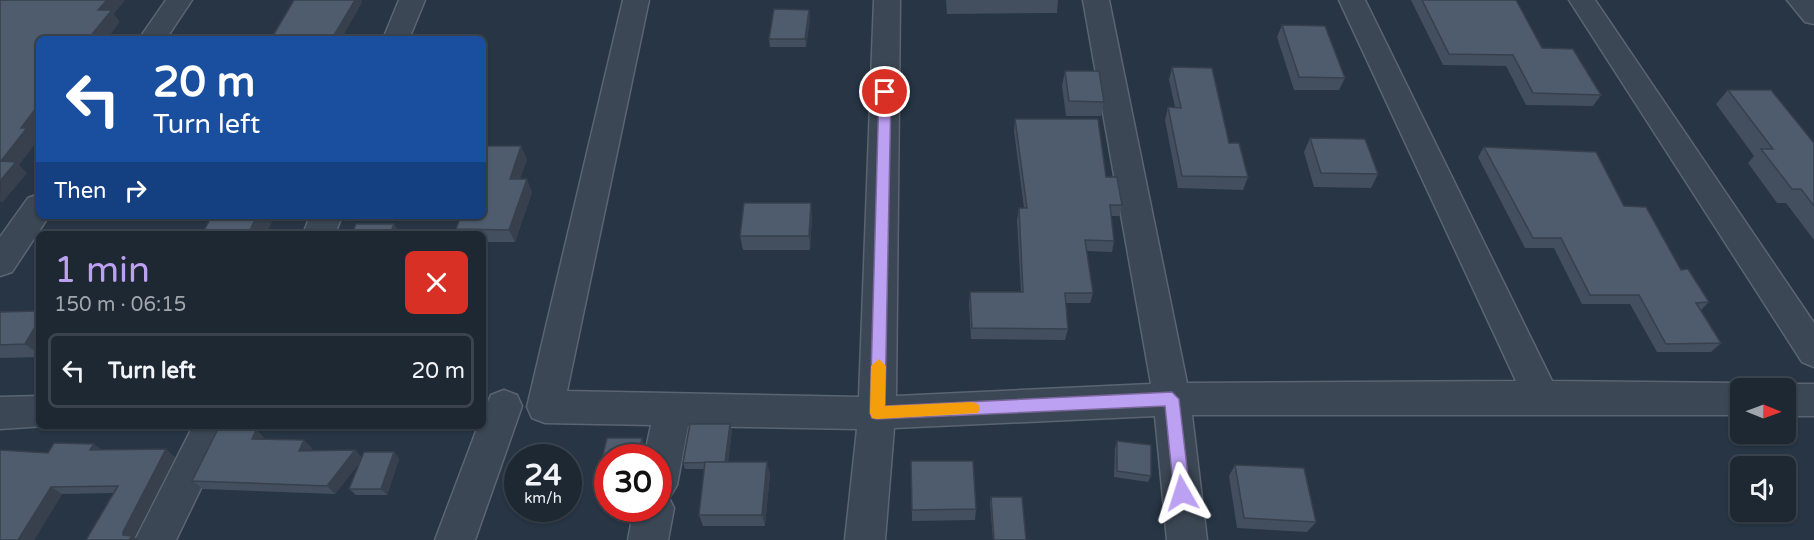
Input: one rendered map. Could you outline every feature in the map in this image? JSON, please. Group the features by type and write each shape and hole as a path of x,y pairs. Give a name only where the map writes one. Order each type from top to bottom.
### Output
{"street":[{"path":"154,36 179,0"},
{"path":"397,36 412,0"},
{"path":"544,407 636,0"},
{"path":"865,540 877,413 887,0"},
{"path":"1096,0 1172,399 1187,540"},
{"path":"1352,0 1541,397"},
{"path":"1582,0 1814,352"},
{"path":"1800,0 1814,16"},
{"path":"0,263 36,210"},
{"path":"456,540 494,406 877,413 1172,399 1541,397 1730,399"},
{"path":"1796,400 1814,400"},
{"path":"666,444 673,409"},
{"path":"0,413 36,412"},
{"path":"155,540 210,429"},
{"path":"648,540 651,522"}],"building":[{"path":"0,0 107,0 98,10 112,10 90,36 36,36 36,108 21,128 27,128 1,161 16,162 0,181"},
{"path":"294,0 355,0 334,36 273,36"},
{"path":"1422,0 1516,0 1542,48 1573,49 1601,95 1533,93 1513,55 1449,54"},
{"path":"774,9 809,10 805,39 769,39"},
{"path":"1282,25 1325,26 1345,78 1299,77"},
{"path":"1172,67 1212,68 1229,143 1239,143 1248,177 1182,176 1168,107 1181,108"},
{"path":"1065,71 1099,71 1104,102 1069,101"},
{"path":"1728,90 1771,90 1814,143 1814,206 1801,189 1792,189 1761,149 1773,149"},
{"path":"1015,119 1098,119 1106,177 1117,177 1122,205 1110,205 1114,241 1085,240 1093,293 1065,293 1068,329 972,328 970,292 1023,292 1019,208 1027,208"},
{"path":"1310,138 1365,139 1378,174 1321,173"},
{"path":"486,146 521,146 510,179 527,179 509,230 456,229 460,219 486,219"},
{"path":"1484,147 1596,152 1624,206 1646,207 1681,270 1688,269 1709,302 1696,303 1721,343 1666,344 1639,295 1590,295 1561,238 1533,238"},
{"path":"744,203 811,203 809,236 740,236"},
{"path":"210,219 256,219 250,231 204,231"},
{"path":"356,224 394,224 391,231 353,231"},
{"path":"36,311 36,325 25,344 0,345 0,312"},
{"path":"690,424 730,424 725,462 683,463"},
{"path":"218,429 256,430 252,439 304,440 299,451 355,450 327,486 192,481"},
{"path":"607,438 642,438 641,444 606,444"},
{"path":"1117,441 1151,445 1151,476 1117,471"},
{"path":"54,443 94,444 90,450 166,449 123,532 123,535 132,536 129,540 86,540 118,486 51,487 18,540 0,540 0,450 48,453"},
{"path":"364,452 394,452 381,489 349,489"},
{"path":"911,461 973,461 976,509 912,510"},
{"path":"705,462 767,462 762,515 699,515"},
{"path":"1235,465 1304,468 1316,522 1244,518"},
{"path":"991,497 1022,497 1026,540 994,540"}],"slow traffic":[{"path":"879,366 877,413 972,408"}],"route":[{"path":"885,92 877,413 1172,399 1182,493"}]}
